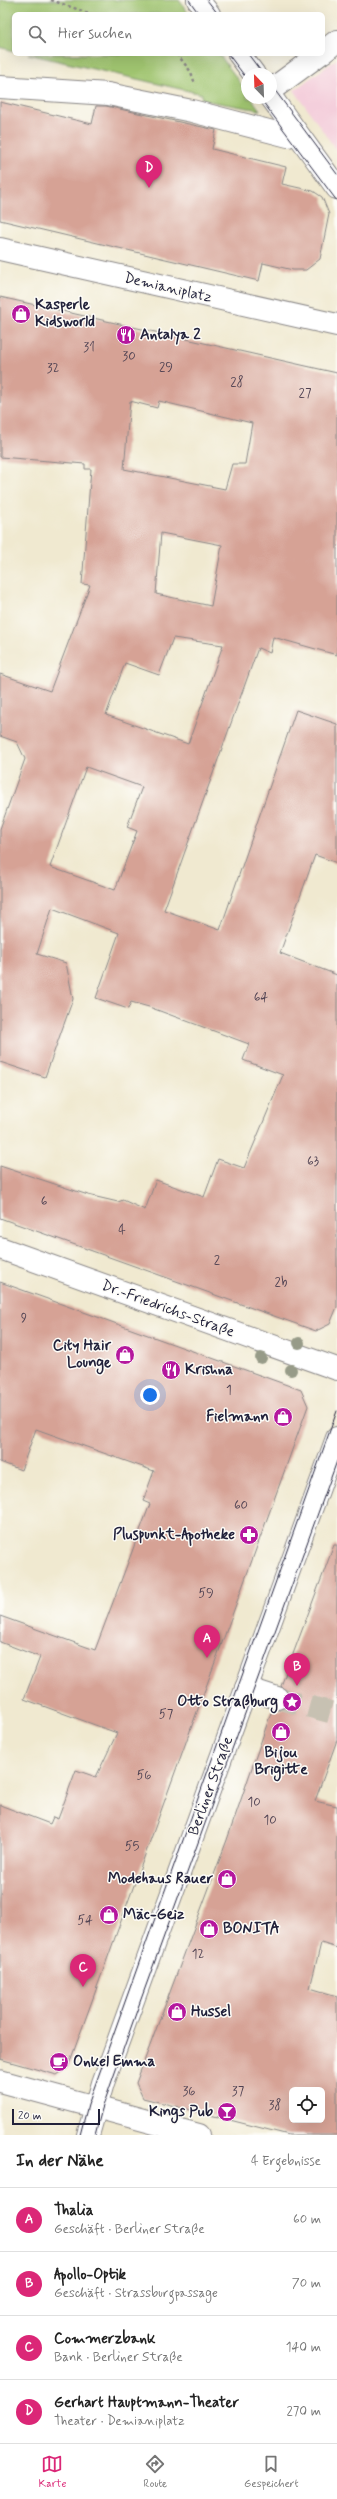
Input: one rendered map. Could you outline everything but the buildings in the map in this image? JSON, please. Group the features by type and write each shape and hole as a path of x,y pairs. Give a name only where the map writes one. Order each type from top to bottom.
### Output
{"street":[{"path":"198,0 207,12"},
{"path":"325,50 337,41"},
{"path":"240,56 250,68"},
{"path":"277,86 317,56"},
{"path":"0,87 108,94 192,111 288,136 296,132"},
{"path":"276,104 337,188"},
{"name":"Demianiplatz","path":"0,249 337,325"},
{"name":"Dr.-Friedrichs-Straße","path":"0,1248 258,1342 337,1369"},
{"name":"Berliner Straße","path":"88,2135 95,2106 337,1438"},
{"path":"246,1688 277,1698"},
{"path":"0,2082 95,2106 199,2135"}],"path":[{"path":"51,0 85,12"},
{"path":"179,56 191,72 197,90"}],"shaded area":[{"path":"337,59 337,151 294,90"}],"green space":[{"path":"0,0 179,0 188,12 12,12 12,50 0,47"},
{"path":"37,56 220,56 241,84 241,104 256,104 260,110 201,100 202,94"}],"tunnel":[{"path":"277,1698 337,1714"}],"tram line":[{"path":"189,0 198,12"},
{"path":"207,0 216,12"},
{"path":"230,56 241,71"},
{"path":"250,56 258,68"},
{"path":"277,93 337,174"},
{"path":"264,104 337,201"},
{"path":"80,2135 88,2105 337,1411"},
{"path":"95,2135 102,2109 140,2002 337,1461"}],"place":[{"name":"Gerhart Hauptmann-Theater","path":"149,188"},
{"name":"Kasperle Kidsworld","path":"21,314"},
{"name":"Antalya 2","path":"126,335"},
{"name":"City Hair Lounge","path":"125,1355"},
{"name":"Krishna","path":"171,1370"},
{"name":"Fielmann","path":"283,1417"},
{"name":"Pluspunkt-Apotheke","path":"249,1535"},
{"name":"Thalia","path":"207,1658"},
{"name":"Apollo-Optik","path":"297,1686"},
{"name":"Otto Straßburg","path":"292,1702"},
{"name":"Bijou Brigitte","path":"281,1732"},
{"name":"Modehaus Rauer","path":"227,1879"},
{"name":"Mäc-Geiz","path":"109,1915"},
{"name":"BONITA","path":"209,1929"},
{"name":"Commerzbank","path":"83,1987"},
{"name":"Hussel","path":"177,2012"},
{"name":"Onkel Emma","path":"59,2062"},
{"name":"Kings Pub","path":"227,2112"}]}
